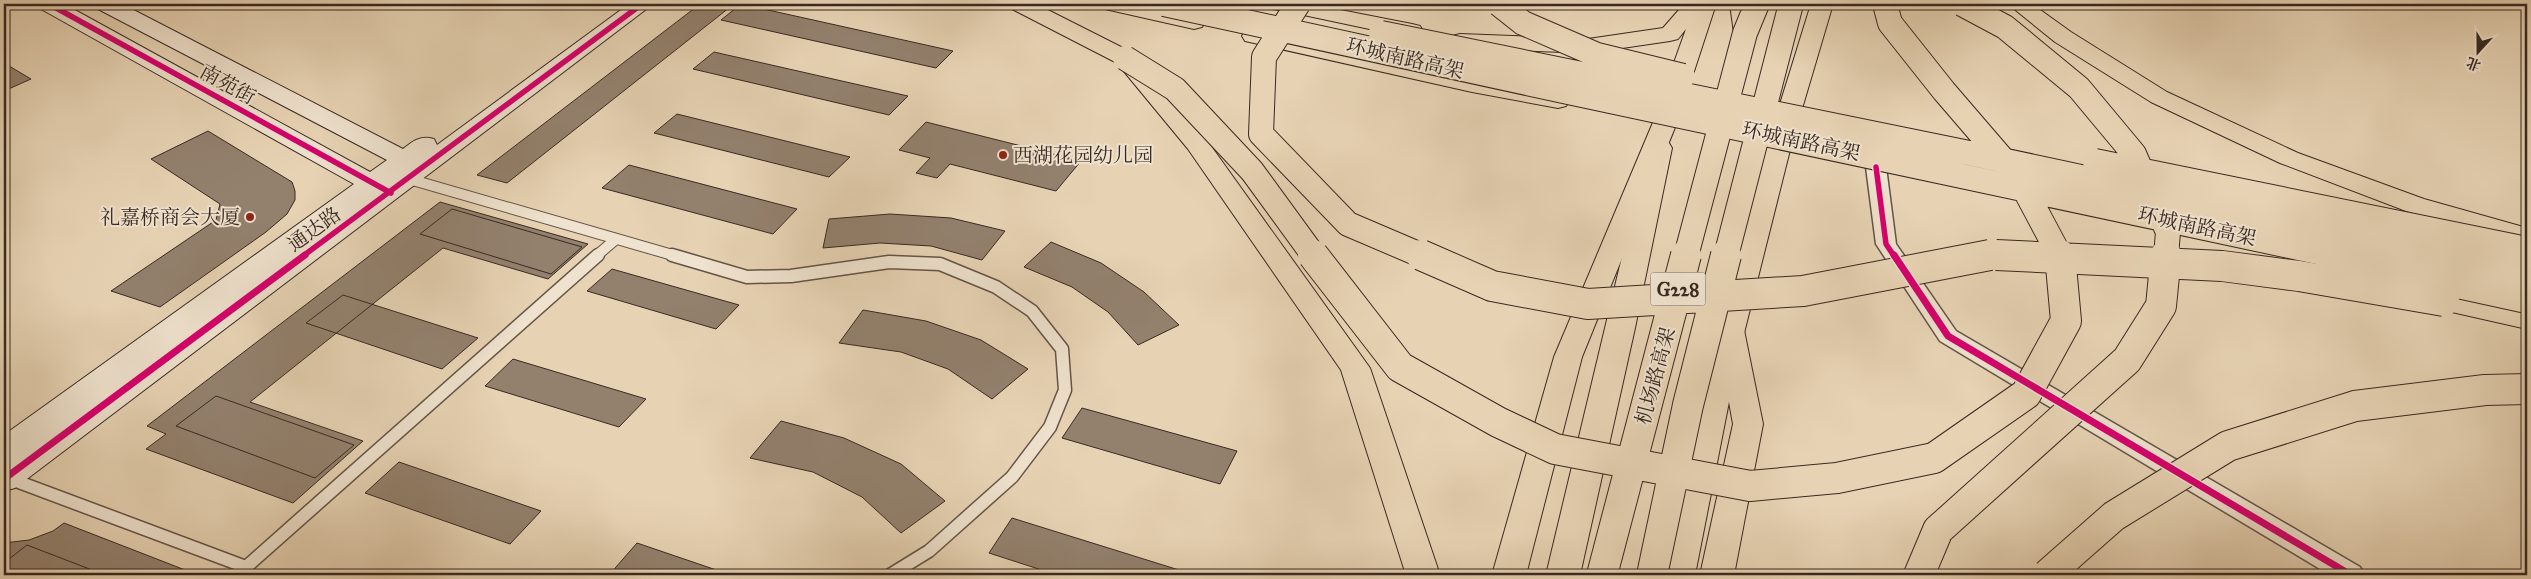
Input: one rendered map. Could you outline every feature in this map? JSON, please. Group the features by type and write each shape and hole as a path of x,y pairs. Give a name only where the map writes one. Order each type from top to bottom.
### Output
{"main road":[{"path":"1020,4 1125,58 1175,89 1252,171 1307,248 1400,367 1498,422 1556,450 1750,486 1837,478 1934,458 2026,394 2066,322 2060,255 2018,177 1944,91 1890,23 1885,4"},
{"path":"1113,4 1472,85 1666,120 1778,146 2527,307"},
{"name":"环城南路高架","path":"1164,4 1468,72 1948,172 2527,298"},
{"name":"环城南路高架","path":"1236,4 1969,153 2527,272"},
{"path":"1280,4 1789,111 2527,260"},
{"path":"1298,4 1264,57 1261,134 1348,224 1492,286 1588,304 1803,291 1991,255 2222,266 2299,276 2444,301 2527,319"},
{"path":"1499,4 1523,23 1597,56 1658,71 2527,249"},
{"path":"1460,41 1588,46 1670,34 1695,4"},
{"path":"1509,575 1568,358 1666,120 1705,4"},
{"path":"1741,4 1745,33"},
{"name":"机场路高架","path":"1602,575 1745,33 1757,4"},
{"name":"机场路高架","path":"1652,575 1688,405 1791,4"},
{"path":"1678,575 1730,330 1778,146 1822,4"},
{"path":"1919,575 1938,530 2127,360 2161,306 2168,232 2134,154 2079,88 2005,27 1962,4"},
{"path":"2019,4 2063,37 2159,97 2289,158 2415,204 2527,237"},
{"path":"1125,58 1197,144 1355,368 1423,575"},
{"path":"1563,575 1621,328 1666,120"},
{"path":"1717,575 1748,424 1730,330"},
{"path":"2046,575 2114,516 2228,446 2354,406 2485,390 2527,390"}],"street":[{"name":"南苑街","path":"49,4 400,176"},
{"name":"南苑街","path":"106,4 400,176"},
{"name":"通达路","path":"5,478 400,176 615,4"},
{"name":"通达路","path":"4,451 400,176 642,4"},
{"path":"1876,167 1886,244 1948,336 2351,575"}],"lane":[{"path":"400,176 747,277 791,276 889,262 940,264 996,287 1032,311 1062,350 1065,390 1050,427 1012,477 929,551 890,575"},
{"path":"5,478 241,571 615,240"}],"building":[{"path":"700,4 734,4 507,183 477,175"},
{"path":"741,4 953,51 936,68 721,20"},
{"path":"714,52 908,96 889,115 693,69"},
{"path":"4,63 31,79 4,91"},
{"path":"677,114 850,157 829,177 654,133"},
{"path":"926,122 1081,161 1056,191 950,164 937,178 916,173 930,158 899,150"},
{"name":"礼嘉桥商会大厦","path":"208,131 292,182 295,200 287,214 266,232 160,307 111,291 216,220 220,204 151,159"},
{"path":"629,165 797,209 773,234 602,188"},
{"path":"440,202 588,244 548,279 443,248 250,402 363,441 293,503 146,449 166,434 147,426"},
{"path":"452,209 582,247 551,274 420,234"},
{"path":"890,214 951,218 1005,231 982,260 931,246 880,243 823,248 829,219"},
{"path":"1051,242 1101,263 1144,292 1179,325 1138,345 1108,312 1072,287 1024,267"},
{"path":"612,269 739,305 716,329 587,291"},
{"path":"343,295 478,338 442,369 306,323"},
{"path":"863,310 926,321 981,340 1028,369 992,399 948,369 901,352 839,343"},
{"path":"513,359 646,399 619,427 485,386"},
{"path":"216,396 354,445 315,478 176,426"},
{"path":"1082,408 1237,451 1220,484 1062,438"},
{"path":"781,421 844,438 901,464 945,501 901,533 862,497 813,472 750,458"},
{"path":"399,462 541,511 510,544 365,493"},
{"path":"1012,518 1179,570 1176,575 1057,575 989,553"},
{"path":"64,523 198,575 4,575 4,543 29,540 53,531"},
{"path":"637,543 731,575 609,575"},
{"path":"27,545 105,575 4,575 4,563"}],"cycle path":[{"path":"49,4 391,193"},
{"path":"4,479 642,4"},
{"path":"1876,167 1886,244 1948,336 2351,575"}],"place":[{"name":"西湖花园幼儿园","path":"1003,155"},
{"name":"礼嘉桥商会大厦","path":"250,217"}]}
